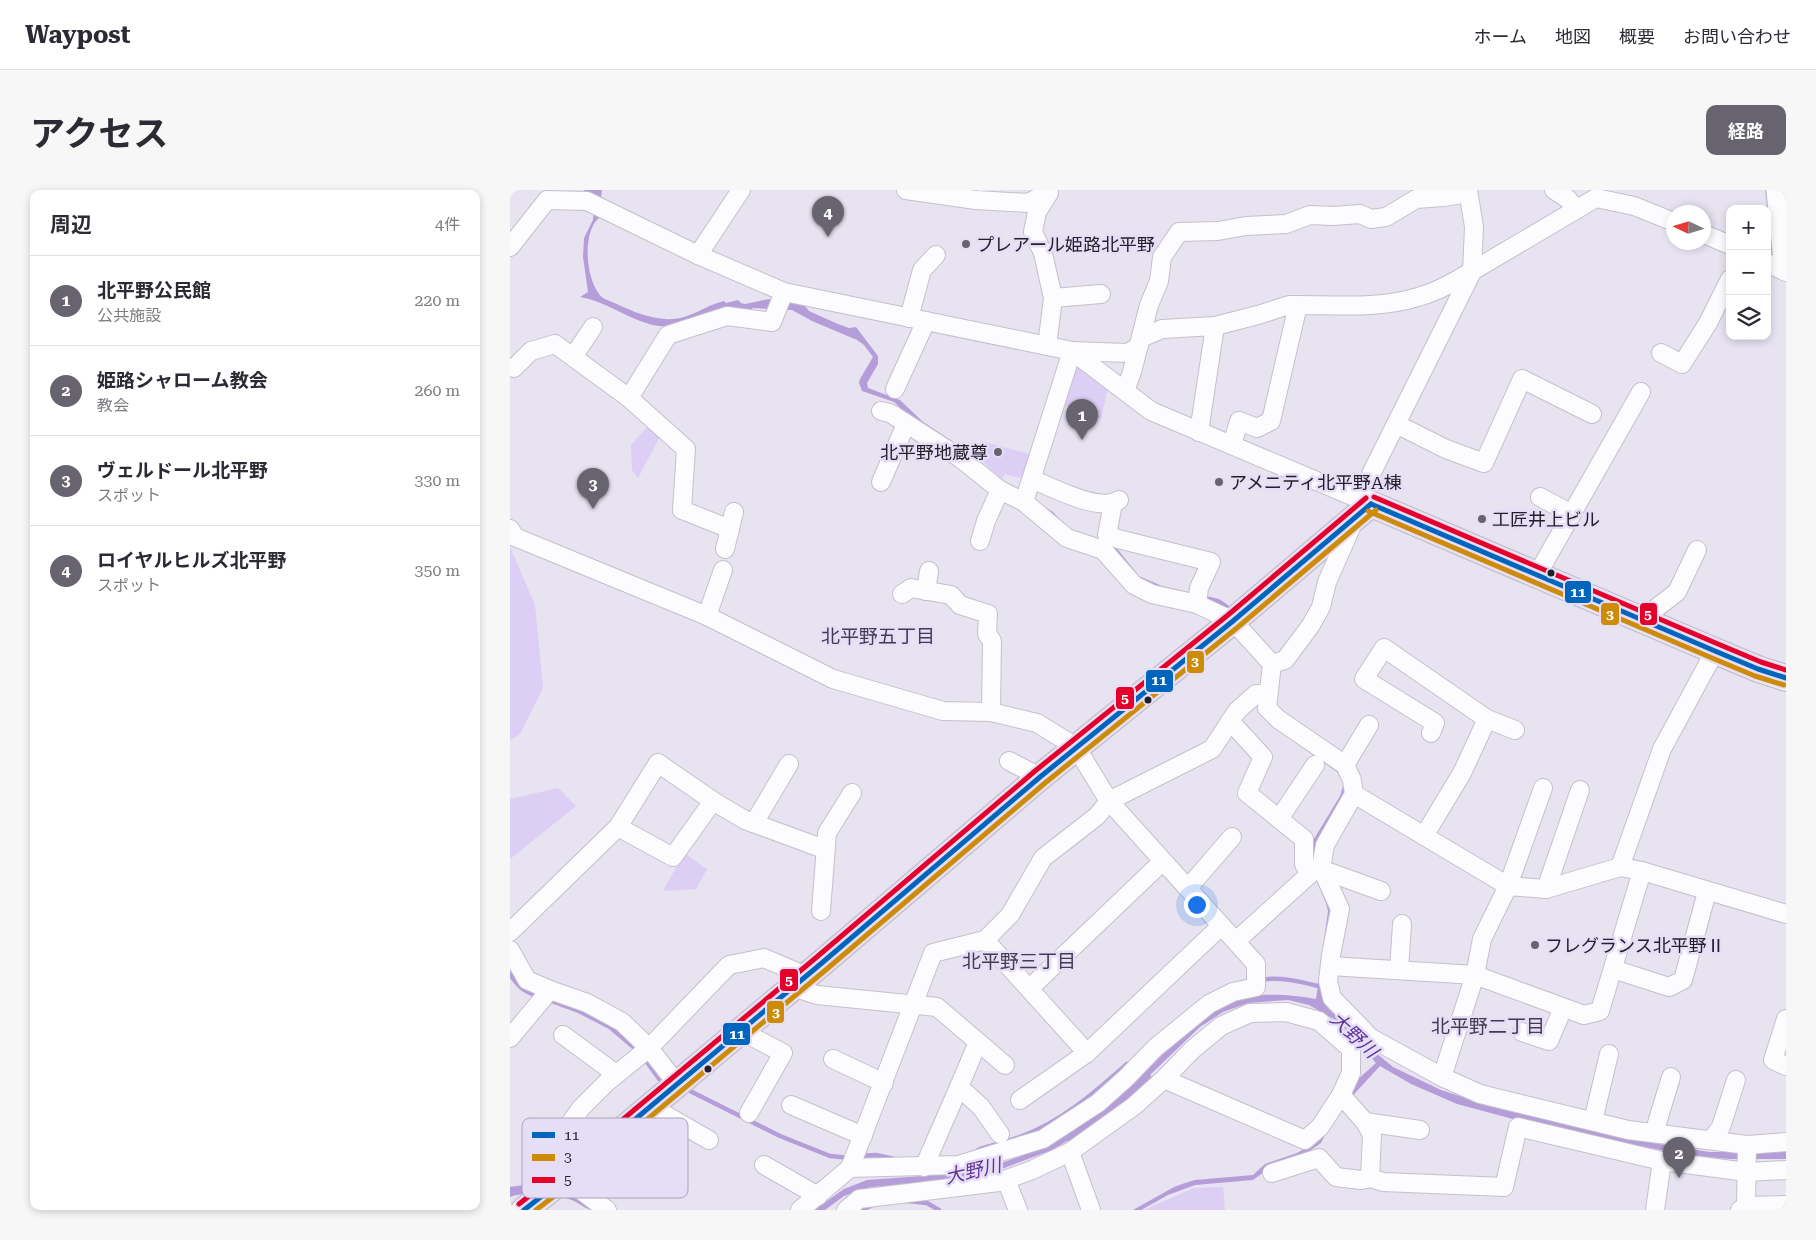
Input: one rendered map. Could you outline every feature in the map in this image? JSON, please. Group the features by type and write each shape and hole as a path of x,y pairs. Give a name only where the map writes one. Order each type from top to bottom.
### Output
{"street":[{"path":"698,255 741,190"},
{"path":"906,190 976,200 1028,203 1049,192"},
{"path":"1554,190 1568,199 1576,210"},
{"path":"1125,391 1132,372 1149,305 1159,282 1162,257 1179,232 1286,224 1310,216 1360,214 1371,219 1386,217 1416,199 1443,197 1468,191 1474,227 1472,272 1396,424 1327,582 1321,607 1311,625 1278,662 1271,707"},
{"path":"1047,346 1053,298 1043,253 1033,232 1037,212 1049,192"},
{"path":"510,247 547,200 587,201 698,255 784,292 1072,351 1128,353 1140,342 1162,329 1215,326 1289,305 1346,306 1417,298 1436,291 1472,272 1602,195 1666,219"},
{"path":"1781,196 1786,260"},
{"path":"1711,237 1726,243"},
{"path":"895,389 918,319 922,270 936,256"},
{"path":"1771,265 1786,272"},
{"path":"1661,352 1682,364 1708,324 1726,287"},
{"path":"629,398 668,335 727,316 772,322 784,292"},
{"path":"1053,298 1101,294"},
{"path":"1232,445 1239,421 1257,428 1271,421 1298,305"},
{"path":"1199,432 1215,326"},
{"path":"574,357 593,327"},
{"path":"514,368 532,351 555,344 629,398 686,449 682,510 732,521 725,549"},
{"path":"1072,351 1150,411 1232,445 1361,507 1537,575 1715,651 1786,678"},
{"path":"1028,491 1072,351"},
{"path":"1396,424 1446,449 1484,463 1522,379 1592,414"},
{"path":"1537,575 1641,392"},
{"path":"881,411 890,413 960,458 1000,490 1028,491 1100,503 1116,502 1100,532 1118,539 1211,562 1198,596"},
{"path":"881,482 906,424"},
{"path":"980,541 986,521 1000,490"},
{"path":"1028,491 1067,538 1103,550 1134,585 1152,594 1198,596 1238,617 1278,662"},
{"path":"1540,497 1572,514"},
{"path":"636,1118 1076,747 1238,617 1361,507"},
{"path":"510,529 515,537 707,616 833,678 943,711 991,712 1037,723 1076,747 1109,802 1256,964 1256,987 1233,992 1209,1004 1155,1048 1098,1104 1043,1139 958,1165 850,1168"},
{"path":"1646,622 1655,609 1677,592 1697,550"},
{"path":"707,616 723,570"},
{"path":"926,591 929,570"},
{"path":"902,594 911,588 951,594 960,605 988,614 987,634 992,641 991,712"},
{"path":"1430,733 1435,723 1364,678 1386,643 1469,697 1487,718 1515,730"},
{"path":"1620,867 1662,749 1715,651"},
{"path":"800,1210 850,1168 864,1136 933,953 985,940 1010,915 1043,858 1097,816 1109,802 1212,749 1237,711 1256,694 1345,765 1352,780 1354,794 1325,845 1322,862 1323,870 1340,909 1328,981 1332,998 1371,1038 1442,1077 1480,1094 1628,1130 1747,1145 1786,1142"},
{"path":"1424,836 1462,773 1487,718"},
{"path":"1230,721 1263,757 1247,793 1304,839 1304,864 1310,874 1236,941"},
{"path":"1345,765 1369,725"},
{"path":"1009,761 1040,777"},
{"path":"510,932 618,827 658,762 745,820 824,849"},
{"path":"754,823 789,764"},
{"path":"1279,819 1315,765"},
{"path":"1442,1077 1475,975 1482,940 1508,886 1543,788"},
{"path":"1546,889 1580,790"},
{"path":"820,911 826,833 852,794"},
{"path":"1354,794 1508,886 1546,889 1620,867 1642,871 1707,892 1786,914"},
{"path":"618,827 673,857 714,801"},
{"path":"1188,888 1232,838"},
{"path":"1030,988 1162,862"},
{"path":"1323,870 1381,891"},
{"path":"1330,966 1475,975 1584,1015 1600,1011 1642,871"},
{"path":"1613,968 1669,987 1683,980 1707,892"},
{"path":"1399,970 1402,924"},
{"path":"1020,1100 1087,1053 1221,926"},
{"path":"985,940 1087,1053"},
{"path":"510,950 527,980 587,1002 622,1022 649,1048 678,1084"},
{"path":"575,1118 616,1074 649,1048 730,965 764,958 817,995 937,1007 1006,1065"},
{"path":"510,1038 550,990"},
{"path":"1525,1037 1549,1041 1562,1008"},
{"path":"846,1210 859,1199 999,1182 1032,1170 1070,1152 1134,1106 1192,1050 1221,1026 1250,1012 1286,1012 1319,1021 1351,1049 1352,1074 1345,1100 1305,1140 1164,1079"},
{"path":"1786,1019 1773,1060 1786,1066"},
{"path":"741,1031 783,1053 749,1114"},
{"path":"563,1035 616,1074"},
{"path":"1351,1049 1371,1038"},
{"path":"924,1167 978,1042"},
{"path":"1593,1121 1609,1054"},
{"path":"833,1059 884,1083"},
{"path":"1654,1133 1671,1077"},
{"path":"1711,1140 1721,1127 1736,1080"},
{"path":"958,1087 981,1107 1000,1134"},
{"path":"1345,1100 1365,1122 1372,1135 1370,1178"},
{"path":"791,1105 864,1136"},
{"path":"650,1106 671,1118"},
{"path":"1365,1122 1420,1130"},
{"path":"1272,1173 1319,1158 1336,1177 1361,1180 1370,1178 1383,1182 1504,1187 1518,1127 1662,1161 1747,1172 1786,1170"},
{"path":"688,1128 709,1140"},
{"path":"1747,1145 1747,1172 1743,1208 1786,1205"},
{"path":"1070,1152 1091,1210"},
{"path":"1656,1210 1662,1161"},
{"path":"764,1165 818,1196"},
{"path":"1006,1180 1018,1210"},
{"path":"533,1209 544,1198"},
{"path":"591,1198 607,1210"}],"shaded area":[{"path":"1078,366 1108,387 1101,419 1062,404 1070,375"},
{"path":"649,425 660,436 638,478 632,470 631,445"},
{"path":"985,442 1033,455 1026,473 1019,478 1005,474 1002,479 979,458"},
{"path":"510,547 535,605 543,688 520,734 510,740"},
{"path":"558,788 576,806 510,859 510,799"},
{"path":"684,853 707,869 696,889 663,891"},
{"path":"1223,1187 1225,1210 1144,1210 1194,1188"}],"water":[{"path":"584,190 602,190 599,218 593,225 590,235 588,258 593,282 603,298 643,315 663,319 684,317 724,301 726,303 738,300 745,304 769,299 796,302 804,305 809,311 838,324 849,328 856,327 878,356 878,364 867,383 868,388 900,400 922,421 971,454 995,477 1053,512 1074,533 1094,537 1115,546 1139,576 1162,586 1219,599 1243,618 1276,658 1275,709 1339,765 1349,788 1322,838 1332,900 1324,981 1343,1018 1369,1047 1393,1067 1441,1090 1500,1109 1634,1140 1710,1152 1786,1152 1786,1159 1730,1159 1695,1156 1513,1119 1457,1104 1411,1084 1380,1066 1356,1092 1326,1133 1321,1143 1299,1158 1268,1169 1253,1180 1195,1185 1168,1195 1141,1210 1133,1210 1174,1187 1195,1180 1253,1175 1265,1164 1297,1153 1314,1143 1356,1081 1376,1063 1339,1022 1309,1005 1288,1000 1248,1003 1223,1012 1200,1027 1128,1096 1094,1125 1052,1150 999,1170 969,1178 871,1187 844,1196 825,1210 814,1210 844,1189 867,1180 962,1173 999,1164 1037,1150 1076,1129 1097,1114 1197,1022 1222,1005 1241,998 1262,995 1284,995 1316,999 1328,911 1312,870 1312,848 1314,839 1340,796 1344,783 1337,772 1271,725 1273,669 1242,626 1150,590 1074,538 917,423 894,402 862,391 859,383 860,379 873,357 864,345 857,340 812,321 792,310 753,308 748,311 698,323 660,326 640,321 598,302 580,297 588,292 583,257 584,238 593,220 594,196 586,193"},
{"path":"522,1185 522,1194 510,1197 510,1187"},
{"path":"564,1198 576,1198 595,1210 587,1208"}],"waterway":[{"path":"510,974 522,988 539,997"},
{"path":"1260,980 1283,979 1322,987"},
{"path":"546,999 579,1011 610,1027 637,1050"},
{"path":"644,1058 660,1080"},
{"path":"978,1150 1037,1130 1065,1114 1127,1064"},
{"name":"大野川","path":"1079,1134 1104,1118 1139,1081"},
{"path":"690,1091 780,1136 830,1156 850,1158"},
{"path":"860,1156 876,1155 894,1159"},
{"path":"908,1201 927,1203 939,1210"},
{"path":"861,1210 871,1206"}],"transit line":[{"name":"5","path":"1374,497 1718,644 1786,670"},
{"name":"5","path":"624,1118 1035,771 1228,615 1366,498"},
{"name":"11","path":"1371,504 1715,651 1758,669 1786,678"},
{"name":"11","path":"637,1118 1040,777 1233,621 1371,504"},
{"name":"3","path":"649,1118 1045,783 1238,627 1376,510"},
{"name":"3","path":"1368,511 1755,676 1784,685"},
{"name":"5","path":"519,1204 527,1198"},
{"name":"11","path":"524,1210 539,1198"},
{"name":"3","path":"536,1210 552,1198"}],"place":[{"name":"ロイヤルヒルズ北平野","path":"828,237"},
{"name":"プレアール姫路北平野","path":"966,244"},
{"name":"北平野公民館","path":"1082,440"},
{"name":"北平野地蔵尊","path":"998,452"},
{"name":"アメニティ北平野A棟","path":"1219,482"},
{"name":"ヴェルドール北平野","path":"593,509"},
{"name":"工匠井上ビル","path":"1482,519"},
{"name":"フレグランス北平野Ⅱ","path":"1535,945"},
{"name":"姫路シャローム教会","path":"1679,1178"}],"district":[{"name":"北平野五丁目","path":"878,636"},
{"name":"北平野三丁目","path":"1019,961"},
{"name":"北平野二丁目","path":"1488,1026"}]}
